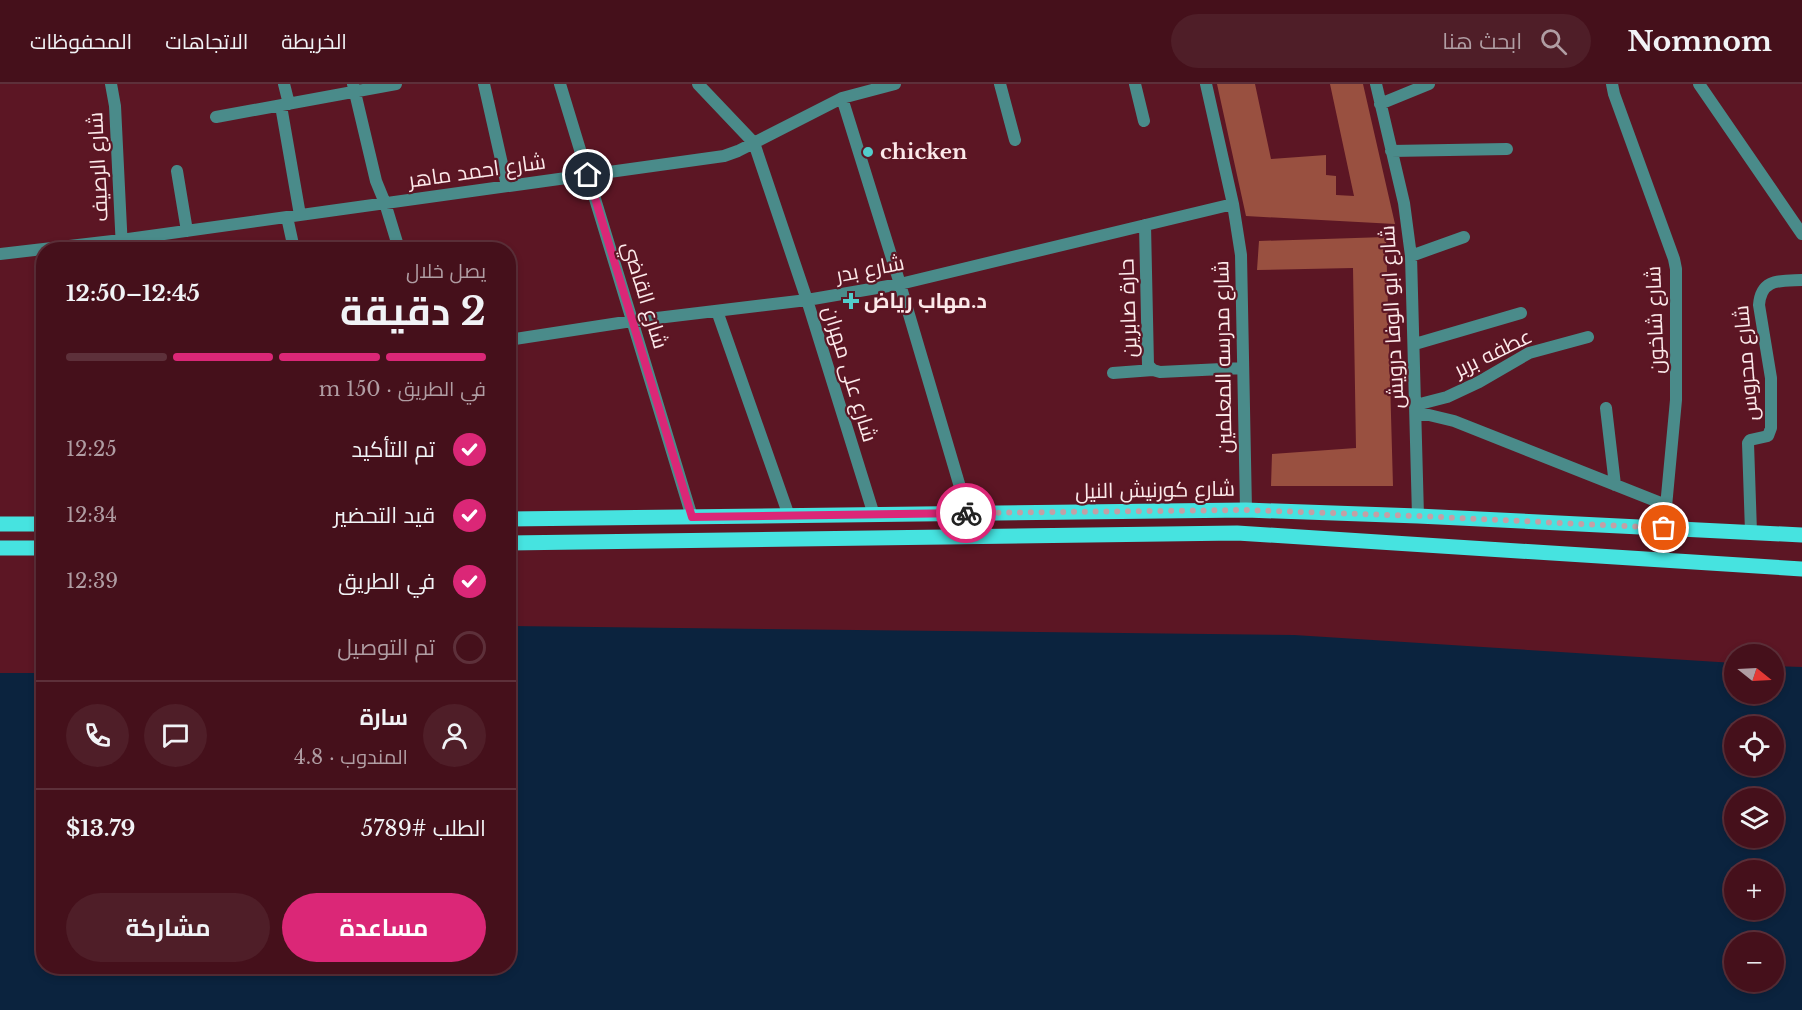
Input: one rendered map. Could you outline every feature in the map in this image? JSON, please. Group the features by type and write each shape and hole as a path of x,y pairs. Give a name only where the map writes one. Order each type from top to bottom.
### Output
{"main road":[{"name":"شارع كورنيش النيل","path":"516,519 1246,510 1802,535"},
{"path":"0,524 36,524"},
{"name":"شارع كورنيش النيل","path":"516,543 1237,533 1802,569"},
{"path":"0,548 36,548"}],"street":[{"name":"شارع الرصيف","path":"111,84 115,106 121,242"},
{"path":"284,84 300,215"},
{"path":"216,117 285,105 354,88 396,84"},
{"path":"484,84 507,186"},
{"name":"شارع القاضي","path":"560,84 692,517"},
{"path":"698,84 754,143"},
{"name":"شارع احمد ماهر","path":"135,242 187,231 723,156 754,143 842,98 892,84"},
{"path":"1000,84 1015,140"},
{"path":"1135,84 1144,121"},
{"path":"1206,84 1233,204"},
{"name":"شارع ابو الوفا درويش","path":"1376,84 1404,203 1411,256 1418,516"},
{"path":"1380,104 1429,84"},
{"name":"شارع شاخون","path":"1612,84 1676,269 1676,400 1664,528"},
{"path":"1699,84 1802,234"},
{"path":"354,88 376,181 397,242"},
{"path":"842,98 968,513"},
{"name":"شارع على مهران","path":"754,143 807,300 874,515"},
{"path":"1391,151 1507,149"},
{"path":"177,171 187,231"},
{"name":"شارع بدر","path":"516,339 632,321 807,300 900,284 1233,204"},
{"name":"شارع مدرسه المعلمين","path":"1233,204 1241,255 1246,510"},
{"path":"287,217 292,242"},
{"name":"حارة صابرين","path":"1145,225 1148,365 1160,372 1243,368"},
{"path":"1411,256 1464,237"},
{"name":"شارع احمد ماهر","path":"0,254 36,251"},
{"name":"شارع محروس","path":"1751,532 1748,443 1750,440 1768,436 1771,428 1771,384 1759,305 1760,294 1767,285 1802,280"},
{"path":"717,311 789,516"},
{"path":"1415,344 1521,313"},
{"name":"عطفه بربر","path":"1416,410 1479,382 1529,353 1588,337"},
{"path":"1113,373 1153,370"},
{"path":"1606,408 1615,485"},
{"path":"1416,410 1454,421 1666,505"}],"water":[{"path":"516,626 1294,635 1724,662 1724,704 1784,704 1784,666 1802,667 1802,1010 0,1010 0,673 36,673 36,974 516,974"}],"building":[{"path":"1217,84 1255,84 1271,159 1326,155 1326,175 1336,176 1336,195 1354,196 1330,84 1363,84 1395,224 1246,216"},
{"path":"1386,237 1393,486 1271,486 1272,454 1356,448 1353,268 1257,270 1259,241"}],"way so far":[{"path":"966,513 1246,510 1664,528"}],"place":[{"name":"chicken","path":"868,152"},
{"name":"د.مهاب رياض","path":"851,301"}],"route":[{"path":"588,175 692,517 966,513"}]}
